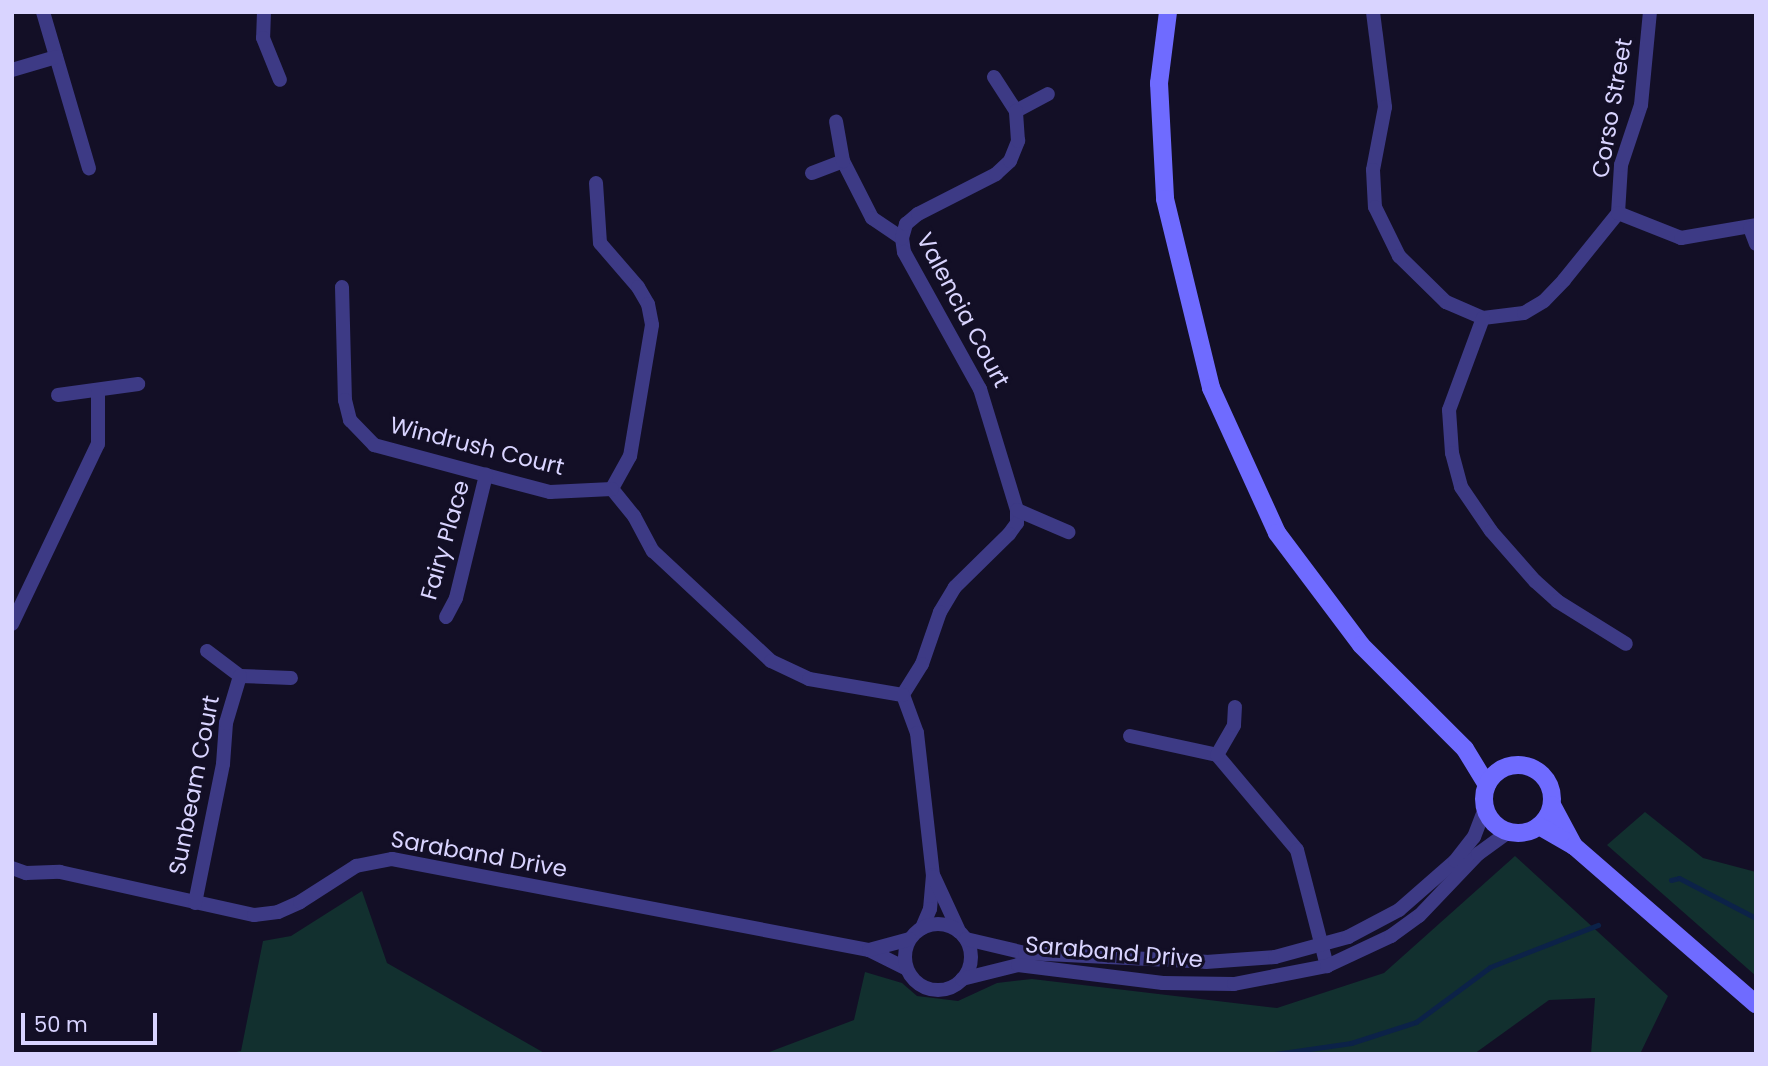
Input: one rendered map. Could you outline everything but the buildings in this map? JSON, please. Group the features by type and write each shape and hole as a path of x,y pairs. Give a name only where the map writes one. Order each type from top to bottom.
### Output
{"street":[{"path":"43,12 89,168"},
{"path":"264,12 263,38 280,80"},
{"path":"1168,12 1159,83 1166,199 1212,388 1278,533 1361,645 1465,749 1487,785 1485,809 1490,819 1508,832 1539,826 1574,846 1756,1004"},
{"path":"1373,12 1385,107 1373,170 1375,206 1381,225 1399,256 1446,302 1483,318 1524,313 1544,301 1618,213 1681,238 1753,227 1756,244"},
{"name":"Corso Street","path":"1618,213 1621,165 1641,105 1650,12"},
{"path":"12,70 56,57"},
{"path":"902,238 906,224 918,214 996,174 1010,161 1018,141 1016,111 993,77"},
{"path":"1016,111 1048,94"},
{"name":"Valencia Court","path":"836,122 844,161 872,218 902,238 904,252 980,389 1017,510"},
{"path":"812,173 844,161"},
{"path":"596,183 600,243 638,287 648,304 652,325 630,456 612,489 634,516 653,551 771,661 809,679 903,695"},
{"name":"Windrush Court","path":"342,287 345,400 359,433 374,445 551,492 612,489"},
{"path":"1483,318 1449,410 1452,453 1461,487 1491,531 1535,581 1557,601 1626,645"},
{"path":"58,395 98,392 138,384"},
{"path":"12,624 98,443 98,392"},
{"name":"Fairy Place","path":"446,617 456,598 486,475"},
{"path":"903,695 922,664 940,611 972,565 1009,534 1017,523 1017,510 1068,532"},
{"name":"Sunbeam Court","path":"207,651 240,676 291,678"},
{"name":"Sunbeam Court","path":"195,904 223,764 226,723 240,676"},
{"path":"903,695 917,733 933,875 930,909 922,928 910,939 907,969 922,985 932,989 962,979 971,959 933,875"},
{"path":"1217,755 1234,725 1235,707"},
{"path":"1130,736 1148,744 1202,749 1217,755 1297,850 1327,966"},
{"path":"1465,749 1505,768 1529,767 1539,773 1548,782 1552,806 1574,846"},
{"path":"1487,785 1505,768"},
{"path":"1539,826 1552,806"},
{"name":"Saraband Drive","path":"962,935 1025,953 1206,962 1275,957 1349,937 1429,888 1475,837 1485,809"},
{"name":"Saraband Drive","path":"962,979 1018,965 1163,983 1234,984 1327,966 1410,923 1478,854 1508,832"},
{"name":"Saraband Drive","path":"12,868 26,873 60,872 254,915 278,912 356,866 392,859 869,950 907,969"},
{"path":"922,928 941,924 962,935"},
{"name":"Saraband Drive","path":"869,950 910,939"}],"green space":[{"path":"1645,812 1703,858 1756,872 1756,976 1607,845"},
{"path":"1515,856 1668,996 1640,1054 1591,1054 1595,998 1549,1000 1474,1054 764,1054 854,1020 865,972 902,983 917,996 958,1001 997,983 1032,979 1277,1008 1384,973"},
{"path":"362,891 387,963 546,1054 226,1054 241,1051 263,941 291,936"}],"waterway":[{"path":"1671,880 1679,878 1756,918"},
{"path":"1275,1054 1351,1043 1416,1022 1490,967 1598,925"}]}
